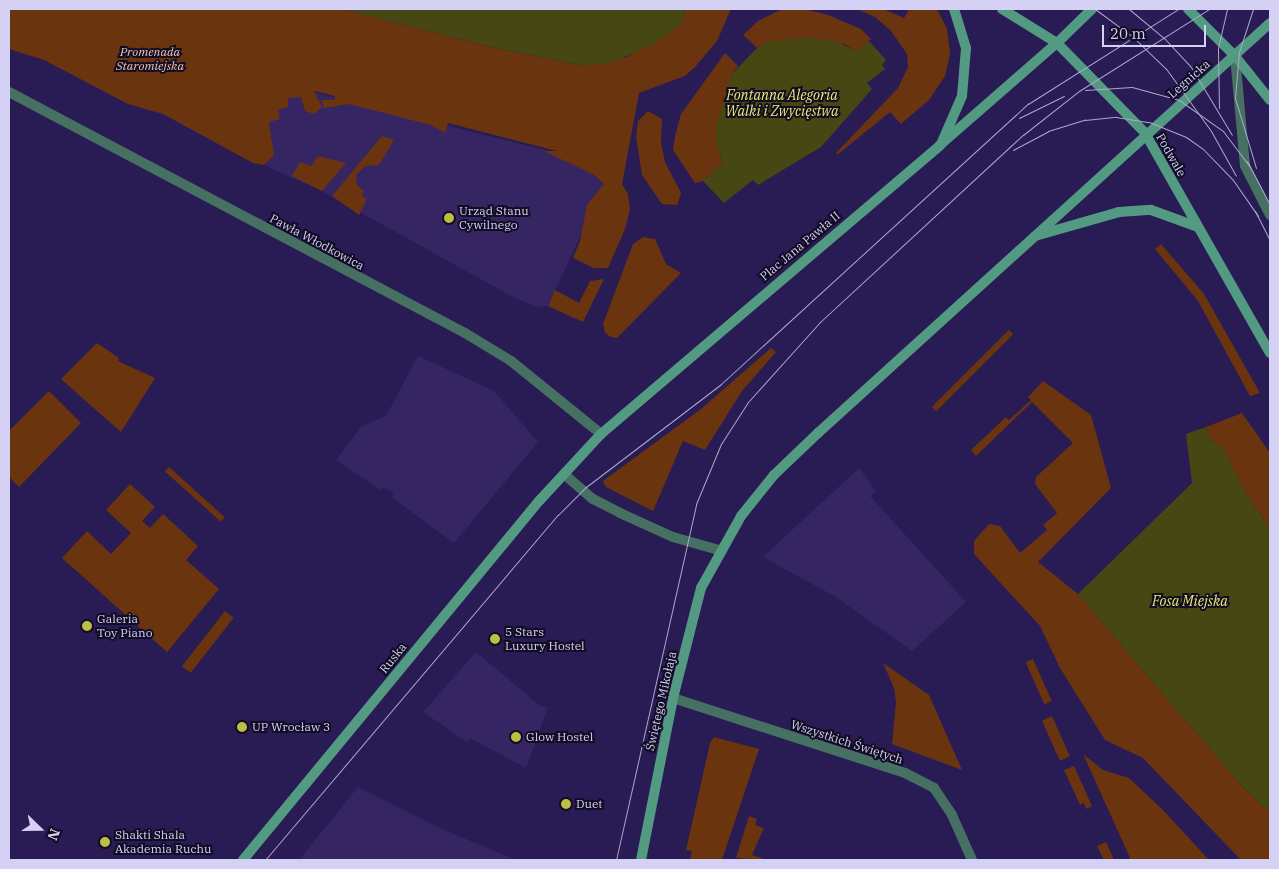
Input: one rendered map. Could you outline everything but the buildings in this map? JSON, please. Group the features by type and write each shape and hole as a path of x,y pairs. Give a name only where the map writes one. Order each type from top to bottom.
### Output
{"main road":[{"path":"940,145 962,96 966,48 954,9"},
{"name":"Podwale","path":"1002,9 1057,43 1144,133 1270,354"},
{"path":"1057,43 1092,9"},
{"path":"1188,9 1235,56 1270,100"},
{"name":"Legnicka","path":"1144,133 1235,56 1270,22"},
{"name":"Plac Jana Pawła II","path":"564,474 601,434 1057,43"},
{"path":"719,550 740,516 774,475 1144,133"},
{"path":"1032,238 1118,212 1135,210 1151,210 1198,227"},
{"name":"Ruska","path":"243,860 564,474"},
{"name":"Świętego Mikołaja","path":"641,860 673,698 701,588 719,550"}],"street":[{"path":"1235,56 1245,166 1270,215"},
{"name":"Pawła Włodkowica","path":"9,92 472,338 511,361 601,434"},
{"path":"564,474 593,499 620,513 673,536 719,550"},
{"name":"Wszystkich Świętych","path":"673,698 905,773 934,788 952,815 972,860"}],"shaded area":[{"path":"305,90 545,150 594,175 604,185 548,306 537,307 511,296 322,191 264,165 274,155 269,122 288,98"},
{"path":"418,356 494,391 538,442 454,543 391,497 394,493 384,487 381,490 336,460 362,426 386,416"},
{"path":"859,468 876,491 870,496 966,602 912,651 836,597 763,557"},
{"path":"476,652 539,705 548,708 526,768 470,738 467,742 423,712"},
{"path":"358,787 442,829 516,860 299,860"}],"green space":[{"name":"Promenada Staromiejska","path":"9,9 342,9 500,49 586,66 627,57 680,25 686,9 731,9 717,41 695,67 685,76 639,93 622,184 628,194 630,210 625,229 608,268 594,268 573,258 580,241 587,205 604,184 594,175 544,151 557,151 448,123 445,133 431,125 349,104 324,108 321,100 335,100 335,96 314,91 322,107 314,114 305,111 301,97 288,98 288,107 278,110 280,119 269,122 274,155 264,165 253,163 163,114 128,104 44,60 9,49"},
{"path":"782,9 805,9 828,15 861,29 871,39 856,51 844,44 768,42 757,48 743,35 758,21"},
{"path":"857,9 883,9 904,18 909,9 937,9 947,29 950,54 945,76 929,100 901,124 890,112 837,155 836,153 898,88 908,67 907,54 891,31 875,17"},
{"path":"725,53 738,66 732,74 716,143 723,162 703,181 695,183 673,150 675,136 681,114"},
{"path":"648,111 662,119 661,143 665,162 681,193 677,205 662,204 642,175 636,137 638,121"},
{"path":"382,136 394,140 379,165 365,166 356,175 357,185 364,191 362,196 367,199 359,215 332,196"},
{"path":"318,156 346,163 322,191 292,176 300,162 311,166"},
{"path":"643,237 655,239 666,264 681,273 617,338 611,337 605,333 603,324 633,244"},
{"path":"1161,244 1204,294 1260,393 1250,396 1198,301 1155,249"},
{"path":"604,279 583,322 548,306 555,290 579,303 590,281"},
{"path":"1009,330 1013,334 936,411 932,407"},
{"path":"97,343 119,358 118,361 155,378 121,432 61,379"},
{"path":"771,348 776,352 742,391 705,450 683,441 653,511 606,487 603,481 701,409"},
{"path":"1043,381 1091,415 1111,488 1038,562 1078,594 1240,784 1270,813 1270,860 1241,860 1143,758 1105,740 1060,668 1040,626 974,554 974,541 989,524 1000,526 1020,553 1047,530 1043,525 1057,513 1035,484 1036,477 1073,443 1032,402 976,456 971,450 1006,417 1009,420 1031,400 1028,397"},
{"path":"49,391 81,423 19,487 9,477 9,431"},
{"path":"1242,413 1270,453 1270,529 1244,491 1223,448 1209,439 1206,427"},
{"path":"169,467 225,517 221,522 165,471"},
{"path":"130,484 155,507 142,521 150,528 163,514 198,546 186,560 219,589 167,652 62,558 87,531 111,554 131,533 106,510"},
{"path":"225,611 234,618 191,673 182,666"},
{"path":"1033,659 1052,701 1044,704 1026,662"},
{"path":"883,663 929,695 962,770 892,744 896,702 894,688"},
{"path":"1052,716 1070,756 1060,761 1042,720"},
{"path":"714,737 759,749 722,860 690,860 692,851 686,850 710,743"},
{"path":"1083,754 1103,770 1129,778 1164,811 1209,860 1131,860"},
{"path":"1074,766 1092,806 1086,809 1084,803 1080,805 1064,770"},
{"path":"749,816 757,819 755,825 764,828 752,855 767,860 736,858"},
{"path":"1106,842 1114,860 1104,860 1097,846"}],"water":[{"path":"342,9 686,9 680,25 654,44 611,63 586,66 500,49"},
{"name":"Fontanna Alegoria Walki i Zwycięstwa","path":"806,37 836,41 856,51 869,41 886,60 882,65 885,69 867,83 872,89 821,147 758,185 753,180 724,203 703,181 723,162 716,143 717,122 732,74 757,48 768,42"},
{"name":"Fosa Miejska","path":"1206,427 1209,439 1223,448 1244,491 1270,529 1270,813 1240,784 1078,594 1192,483 1186,434"}],"tram line":[{"path":"1095,9 1133,37 1167,70 1211,131 1236,176"},
{"path":"1129,9 1165,39 1191,67 1232,135"},
{"path":"265,860 558,515 586,487 721,384 1028,104 1178,9"},
{"path":"616,860 696,504 721,444 748,402 820,322 1023,135 1079,91 1209,9"},
{"path":"1219,108 1218,48 1227,9"},
{"path":"1253,9 1239,52 1235,98 1256,168"},
{"path":"1085,90 1132,87 1179,100 1223,131 1250,167"},
{"path":"1019,118 1064,96"},
{"path":"1013,150 1048,131 1085,120 1116,117 1149,122 1186,137 1203,149 1233,180 1258,216"},
{"path":"1247,161 1270,205"},
{"path":"1255,211 1270,240"}],"place":[{"name":"Urząd Stanu Cywilnego","path":"449,218"},
{"name":"Galeria Toy Piano","path":"87,626"},
{"name":"5 Stars Luxury Hostel","path":"495,639"},
{"name":"UP Wrocław 3","path":"242,727"},
{"name":"Glow Hostel","path":"516,737"},
{"name":"Duet","path":"566,804"},
{"name":"Shakti Shala Akademia Ruchu","path":"105,842"}]}
